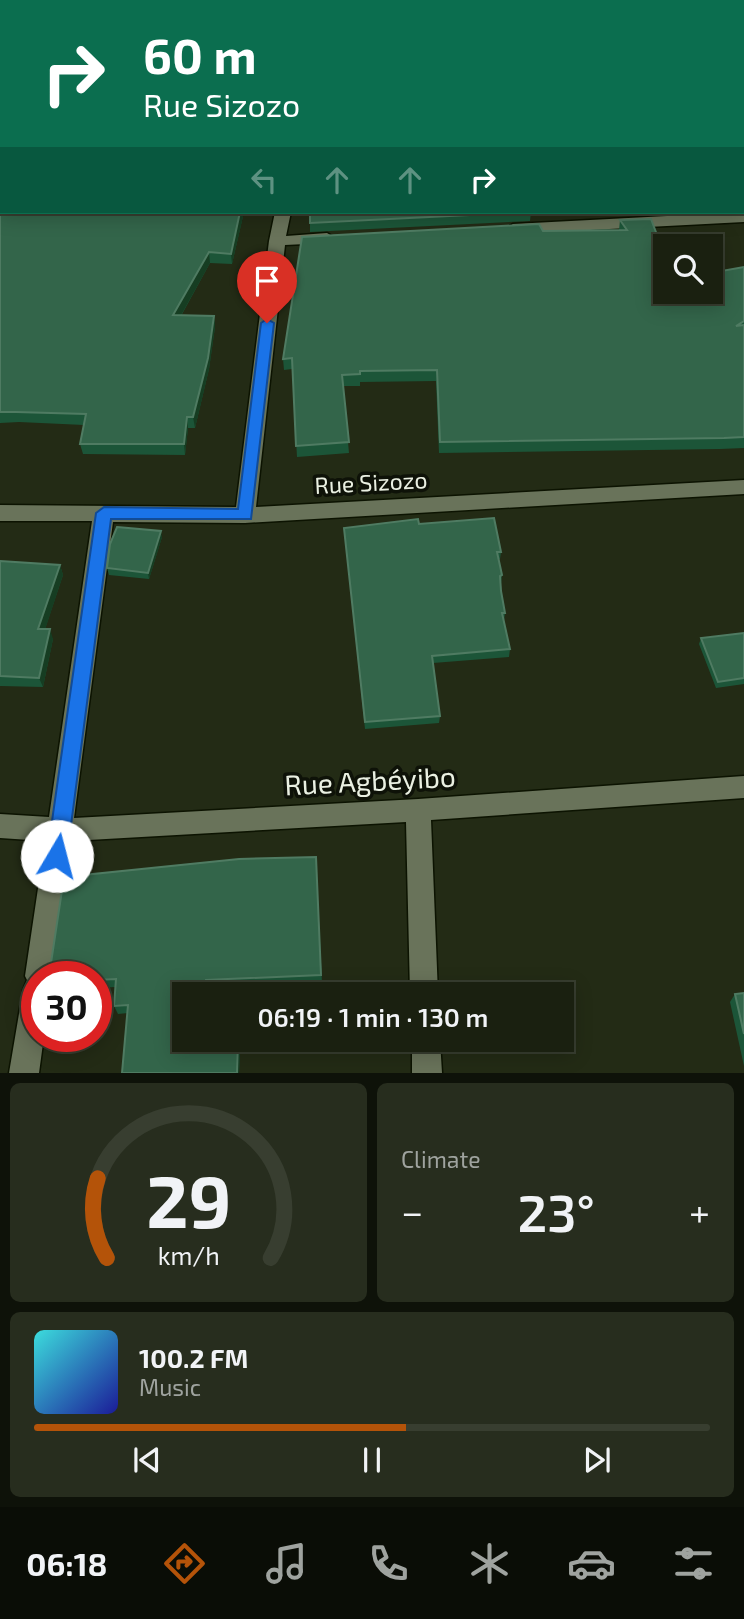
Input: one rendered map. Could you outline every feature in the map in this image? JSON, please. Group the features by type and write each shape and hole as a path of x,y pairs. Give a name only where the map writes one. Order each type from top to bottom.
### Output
{"street":[{"path":"245,515 277,241 283,214"},
{"path":"497,229 744,217"},
{"path":"277,241 346,237"},
{"name":"Rue Sizozo","path":"0,513 245,515 744,487"},
{"path":"41,961 104,513"},
{"name":"Rue Agbéyibo","path":"0,826 61,830 418,810 744,787"},
{"path":"418,810 424,982"},
{"path":"24,1073 27,1052"},
{"path":"426,1052 427,1073"}],"building":[{"path":"0,214 240,214 231,254 209,252 173,315 214,316 208,358 193,417 187,417 184,444 80,444 86,414 0,412"},
{"path":"310,214 491,214 310,223"},
{"path":"651,219 657,234 653,234 653,304 723,304 723,271 744,267 744,321 736,326 744,325 744,437 440,442 437,370 360,371 360,374 342,375 349,442 296,446 292,358 283,359 302,237 539,224 543,231 627,230 620,220"},
{"path":"494,518 501,552 497,552 502,575 501,591 505,613 502,613 510,649 432,656 440,716 365,722 344,528 418,519 419,524"},
{"path":"117,527 161,531 148,573 107,568 110,544"},
{"path":"0,561 60,565 38,629 50,629 39,678 0,676"},
{"path":"744,633 744,678 718,682 701,638"},
{"path":"316,857 321,975 172,982 172,1052 238,1052 237,1073 122,1073 128,1005 114,1006 116,979 112,979 112,961 51,961 64,877 239,859"},
{"path":"744,993 744,1034 735,994"}],"route":[{"path":"57,856 104,513 245,515 267,323"}]}
